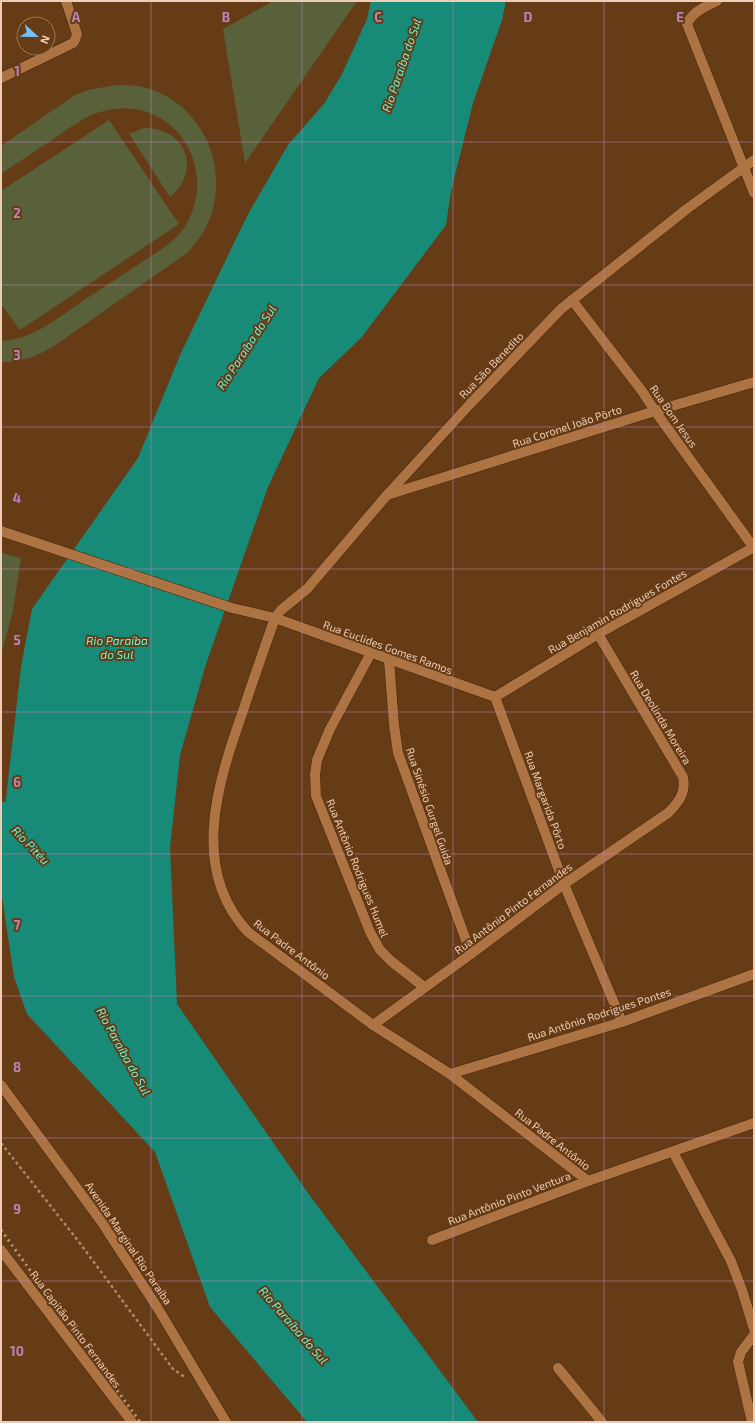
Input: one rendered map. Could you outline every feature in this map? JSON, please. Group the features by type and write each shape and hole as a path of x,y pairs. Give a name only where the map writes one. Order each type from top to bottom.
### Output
{"street":[{"path":"1,78 72,43 75,40 77,34 66,1"},
{"path":"717,1 696,12 687,24 754,193"},
{"name":"Rua São Benedito","path":"275,618 281,610 307,589 320,575 387,495 470,404 561,309 688,208 754,160"},
{"name":"Rua Bom Jesus","path":"572,300 642,391 754,548"},
{"name":"Rua Coronel João Pôrto","path":"387,495 655,411 754,382"},
{"name":"Rua Euclides Gomes Ramos","path":"1,531 232,608 275,618 494,697"},
{"name":"Rua Benjamin Rodrigues Fontes","path":"494,697 598,634 754,548"},
{"name":"Rua Padre Antônio","path":"275,618 226,760 218,794 213,830 216,870 220,887 236,919 248,932 373,1025 450,1074 588,1181"},
{"name":"Rua Deolinda Moreira","path":"598,634 683,777 684,785 682,796 678,803 668,813"},
{"name":"Rua Antônio Rodrigues Humel","path":"371,653 330,729 316,760 316,796 370,932 380,950 391,961 424,987"},
{"name":"Rua Sinésio Gurgel Guida","path":"389,660 394,725 398,753 471,954"},
{"name":"Rua Margarida Pôrto","path":"494,697 564,884 622,1022"},
{"name":"Rua Antônio Pinto Fernandes","path":"373,1025 564,884 668,813"},
{"name":"Rua Antônio Rodrigues Pontes","path":"450,1074 622,1022 754,974"},
{"name":"Avenida Marginal Rio Paraíba","path":"1,1084 101,1221 157,1307 226,1422"},
{"name":"Rua Antônio Pinto Ventura","path":"432,1240 588,1181 754,1123"},
{"path":"673,1152 731,1261 754,1329"},
{"name":"Rua Capitão Pinto Fernandes","path":"1,1250 132,1422"},
{"path":"752,1422 738,1362 741,1352 754,1335"},
{"path":"558,1368 602,1422"}],"path":[{"path":"1,1143 79,1242 173,1369 191,1381"}],"green space":[{"path":"273,1 357,1 245,163 223,29"},
{"path":"116,85 133,85 163,94 180,106 195,120 213,157 216,177 215,197 206,228 187,253 57,344 30,358 1,362 1,341 13,340 36,332 163,248 180,234 194,205 197,182 194,160 184,141 170,125 151,113 129,108 104,111 85,118 1,174 1,146 75,95 88,90"},
{"path":"109,120 179,224 20,330 1,304 1,191"},
{"path":"144,128 158,130 170,135 179,143 185,152 187,163 185,175 180,187 170,197 129,134"},
{"path":"1,553 21,558 13,611 1,655"}],"water":[{"name":"Rio Paraíba do Sul","path":"371,1 506,1 502,20 473,103 451,191 446,225 361,338 319,378 268,487 205,667 180,755 170,848 177,1004 308,1193 478,1422 307,1422 210,1307 155,1152 27,1014 14,977 1,890 1,834 21,667 32,609 138,458 180,355 248,214 288,145 324,104 342,74 367,19"}],"waterway":[{"name":"Rio Pitéu","path":"1,813 26,839"}],"railway":[{"path":"1,1230 140,1422"}]}
